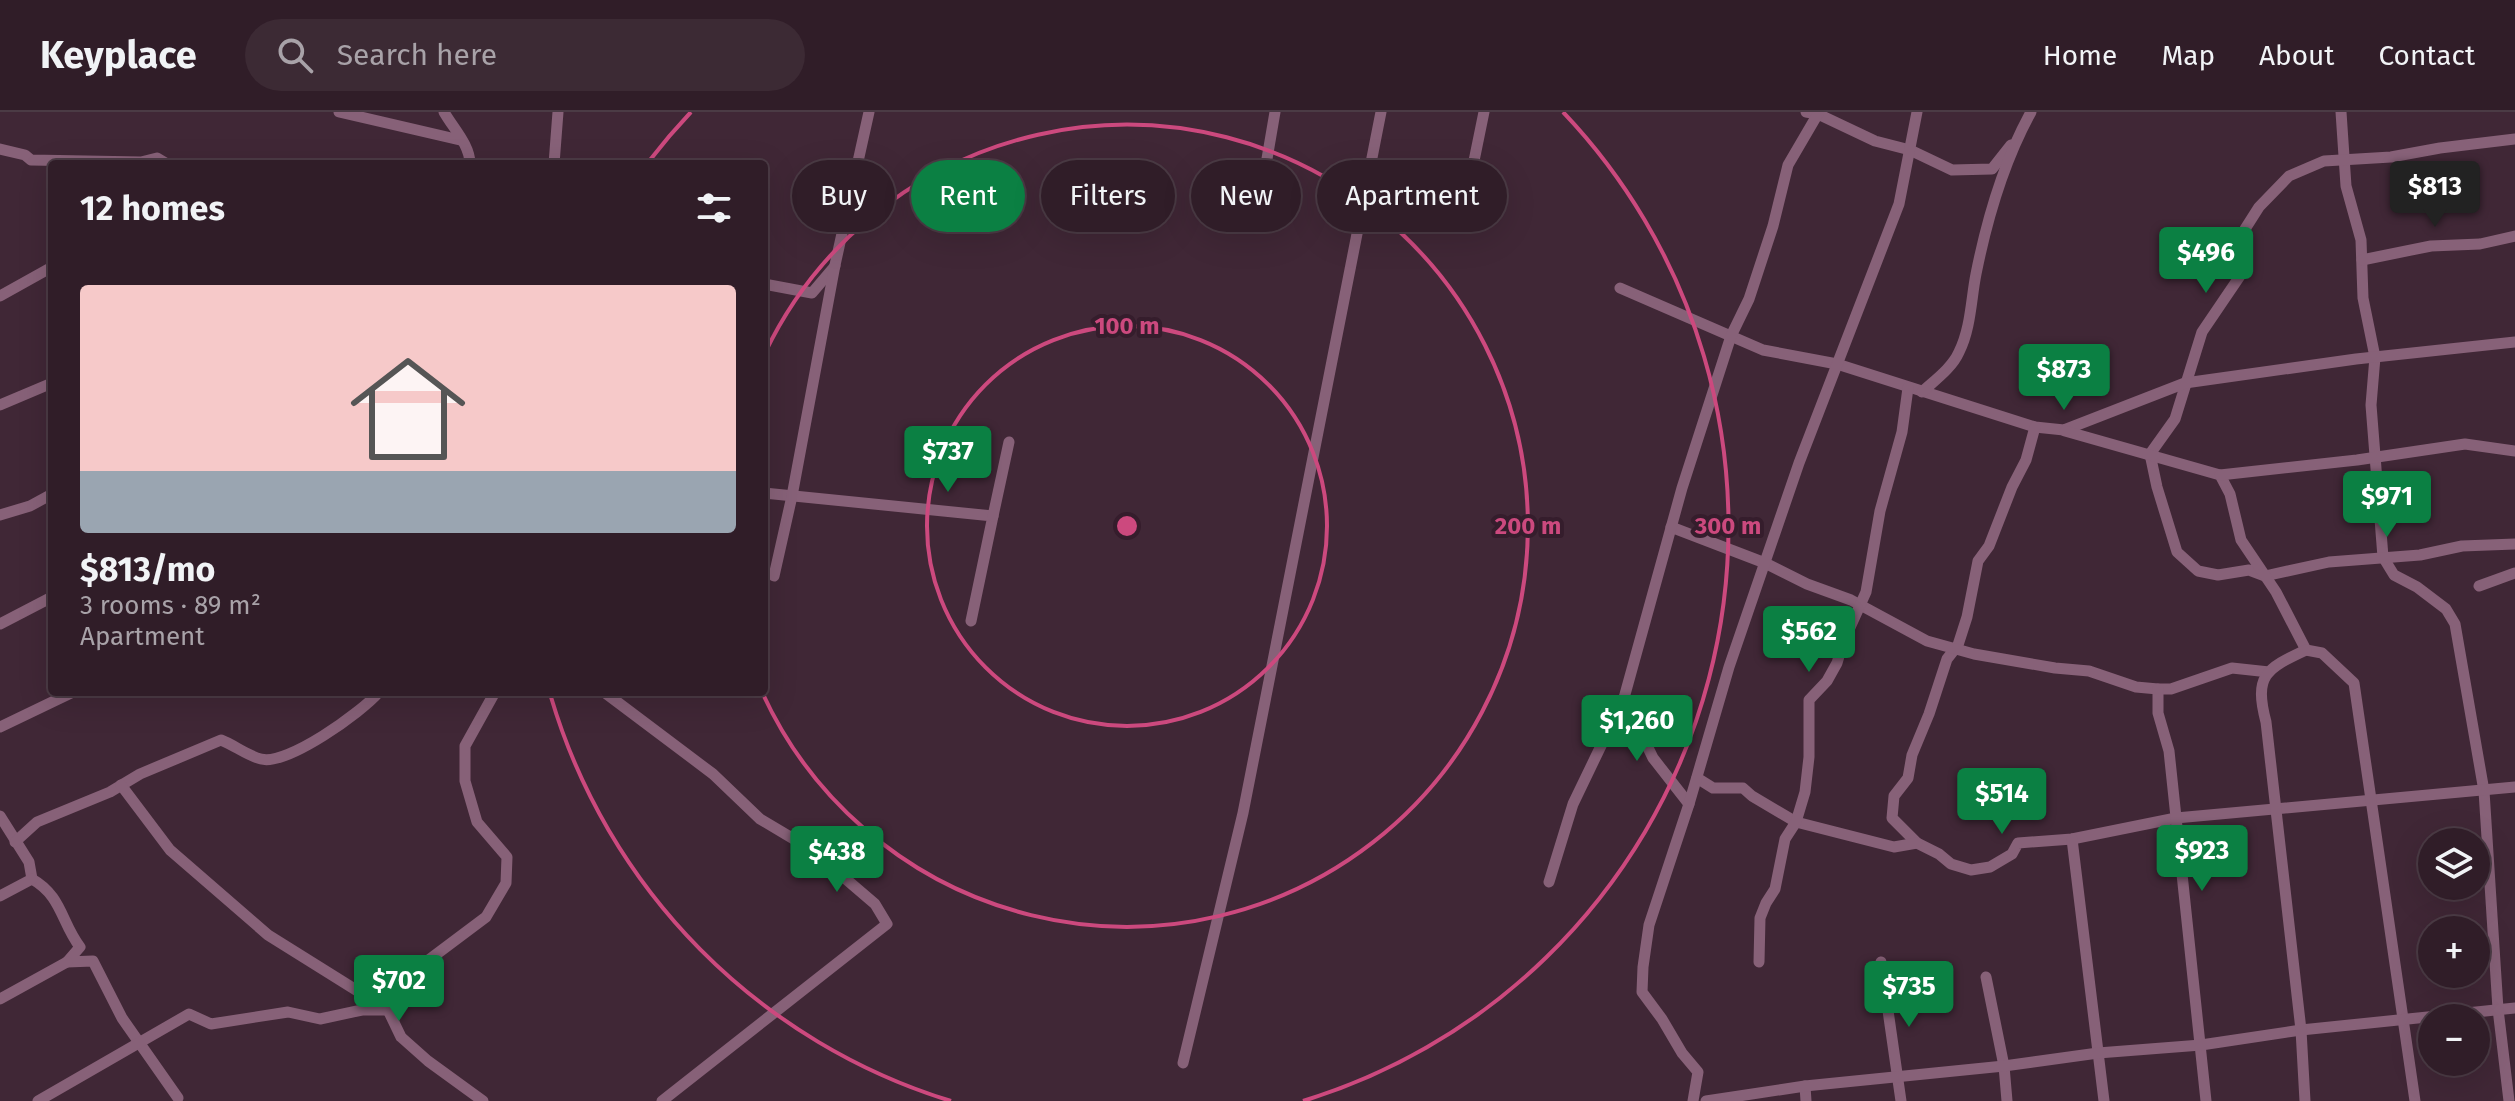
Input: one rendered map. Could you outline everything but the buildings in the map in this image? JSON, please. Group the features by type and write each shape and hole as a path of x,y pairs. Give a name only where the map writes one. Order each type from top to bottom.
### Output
{"street":[{"path":"339,112 371,115 460,140"},
{"path":"444,112 460,140 469,149 470,160"},
{"path":"554,160 558,112"},
{"path":"774,576 835,265 869,112"},
{"path":"1267,160 1275,112"},
{"path":"1183,1063 1243,813 1381,112"},
{"path":"1474,160 1484,112"},
{"path":"1693,1101 1698,1072 1642,992 1649,925 1729,667 1799,463 1899,204 1917,112"},
{"path":"1549,882 1573,804 1624,698 1671,527 1731,336 1749,299 1773,226 1788,165 1814,113 1875,141 1910,150 1952,170 1992,169 2016,139 2031,112"},
{"path":"2341,112 2346,186 2361,240 2363,298 2375,357 2371,405 2383,557 2394,575 2417,587 2446,609 2455,624 2484,791 2498,1009 2509,1101"},
{"path":"1922,392 1948,368 1959,352 1994,203 2016,139"},
{"path":"2515,139 2391,157 2324,161 2289,176 2259,207 2245,229 2240,276 2202,332 2175,419 2150,454 2177,552 2198,571 2218,575 2249,570 2265,576 2329,562 2420,555 2462,546 2515,544"},
{"path":"0,149 25,155 31,160 48,160"},
{"path":"2362,260 2431,246 2480,244 2515,236"},
{"path":"768,285 812,293 835,265"},
{"path":"0,296 48,269"},
{"path":"1620,288 1763,350 1837,364 2035,427 2064,430 2220,475 2465,444 2515,451"},
{"path":"2064,430 2185,383 2515,342"},
{"path":"0,405 48,385"},
{"path":"1759,962 1760,918 1775,889 1785,839 1796,822 1805,792 1809,757 1809,700 1827,681 1862,606 1880,511 1902,432 1908,388"},
{"path":"2035,427 2026,460 1989,546 1978,561 1967,617 1955,648 1947,659 1912,755 1908,778 1894,796 1892,818 1917,843 1951,864 1971,870 1990,867 2012,854 2018,843 2072,839 2176,818 2515,787"},
{"path":"971,621 1009,442"},
{"path":"2220,475 2230,494 2241,540 2276,592 2306,650"},
{"path":"768,493 993,516"},
{"path":"0,515 30,506 48,496"},
{"path":"1671,527 1765,563 1862,606 1927,641 1974,654 2089,671 2136,687 2158,689 2171,689 2232,668 2269,672"},
{"path":"2479,586 2515,573"},
{"path":"0,624 48,599"},
{"path":"2305,1101 2301,1030 2266,722 2260,698 2261,684 2269,672 2286,659 2306,650 2322,653 2354,683 2415,1101"},
{"path":"2158,689 2158,713 2169,751 2206,1101"},
{"path":"0,727 65,696"},
{"path":"15,842 37,822 221,740 260,759 277,760 342,722 374,696"},
{"path":"388,1010 394,986 486,917 506,883 507,857 477,822 465,781 465,746 493,696"},
{"path":"609,696 713,774 760,819 797,841 840,874 875,904 887,924 662,1101"},
{"path":"1624,698 1653,758 1689,804"},
{"path":"1697,778 1713,788 1743,788 1796,822 1894,847 1917,843"},
{"path":"121,785 170,850 268,935 388,1010 401,1037 483,1101"},
{"path":"0,816 29,862 32,879"},
{"path":"2072,839 2104,1101"},
{"path":"0,896 32,879"},
{"path":"0,999 67,962 80,947 70,934 51,893 32,879"},
{"path":"67,962 93,961 122,1018 178,1098"},
{"path":"1881,962 1901,1101"},
{"path":"1986,977 2004,1066 2007,1101"},
{"path":"1706,1101 1805,1086 2098,1053 2201,1045 2301,1030 2515,1008"},
{"path":"38,1101 189,1014 211,1024 288,1012 320,1019 362,1010 388,1010"},
{"path":"1805,1086 1806,1101"}]}
